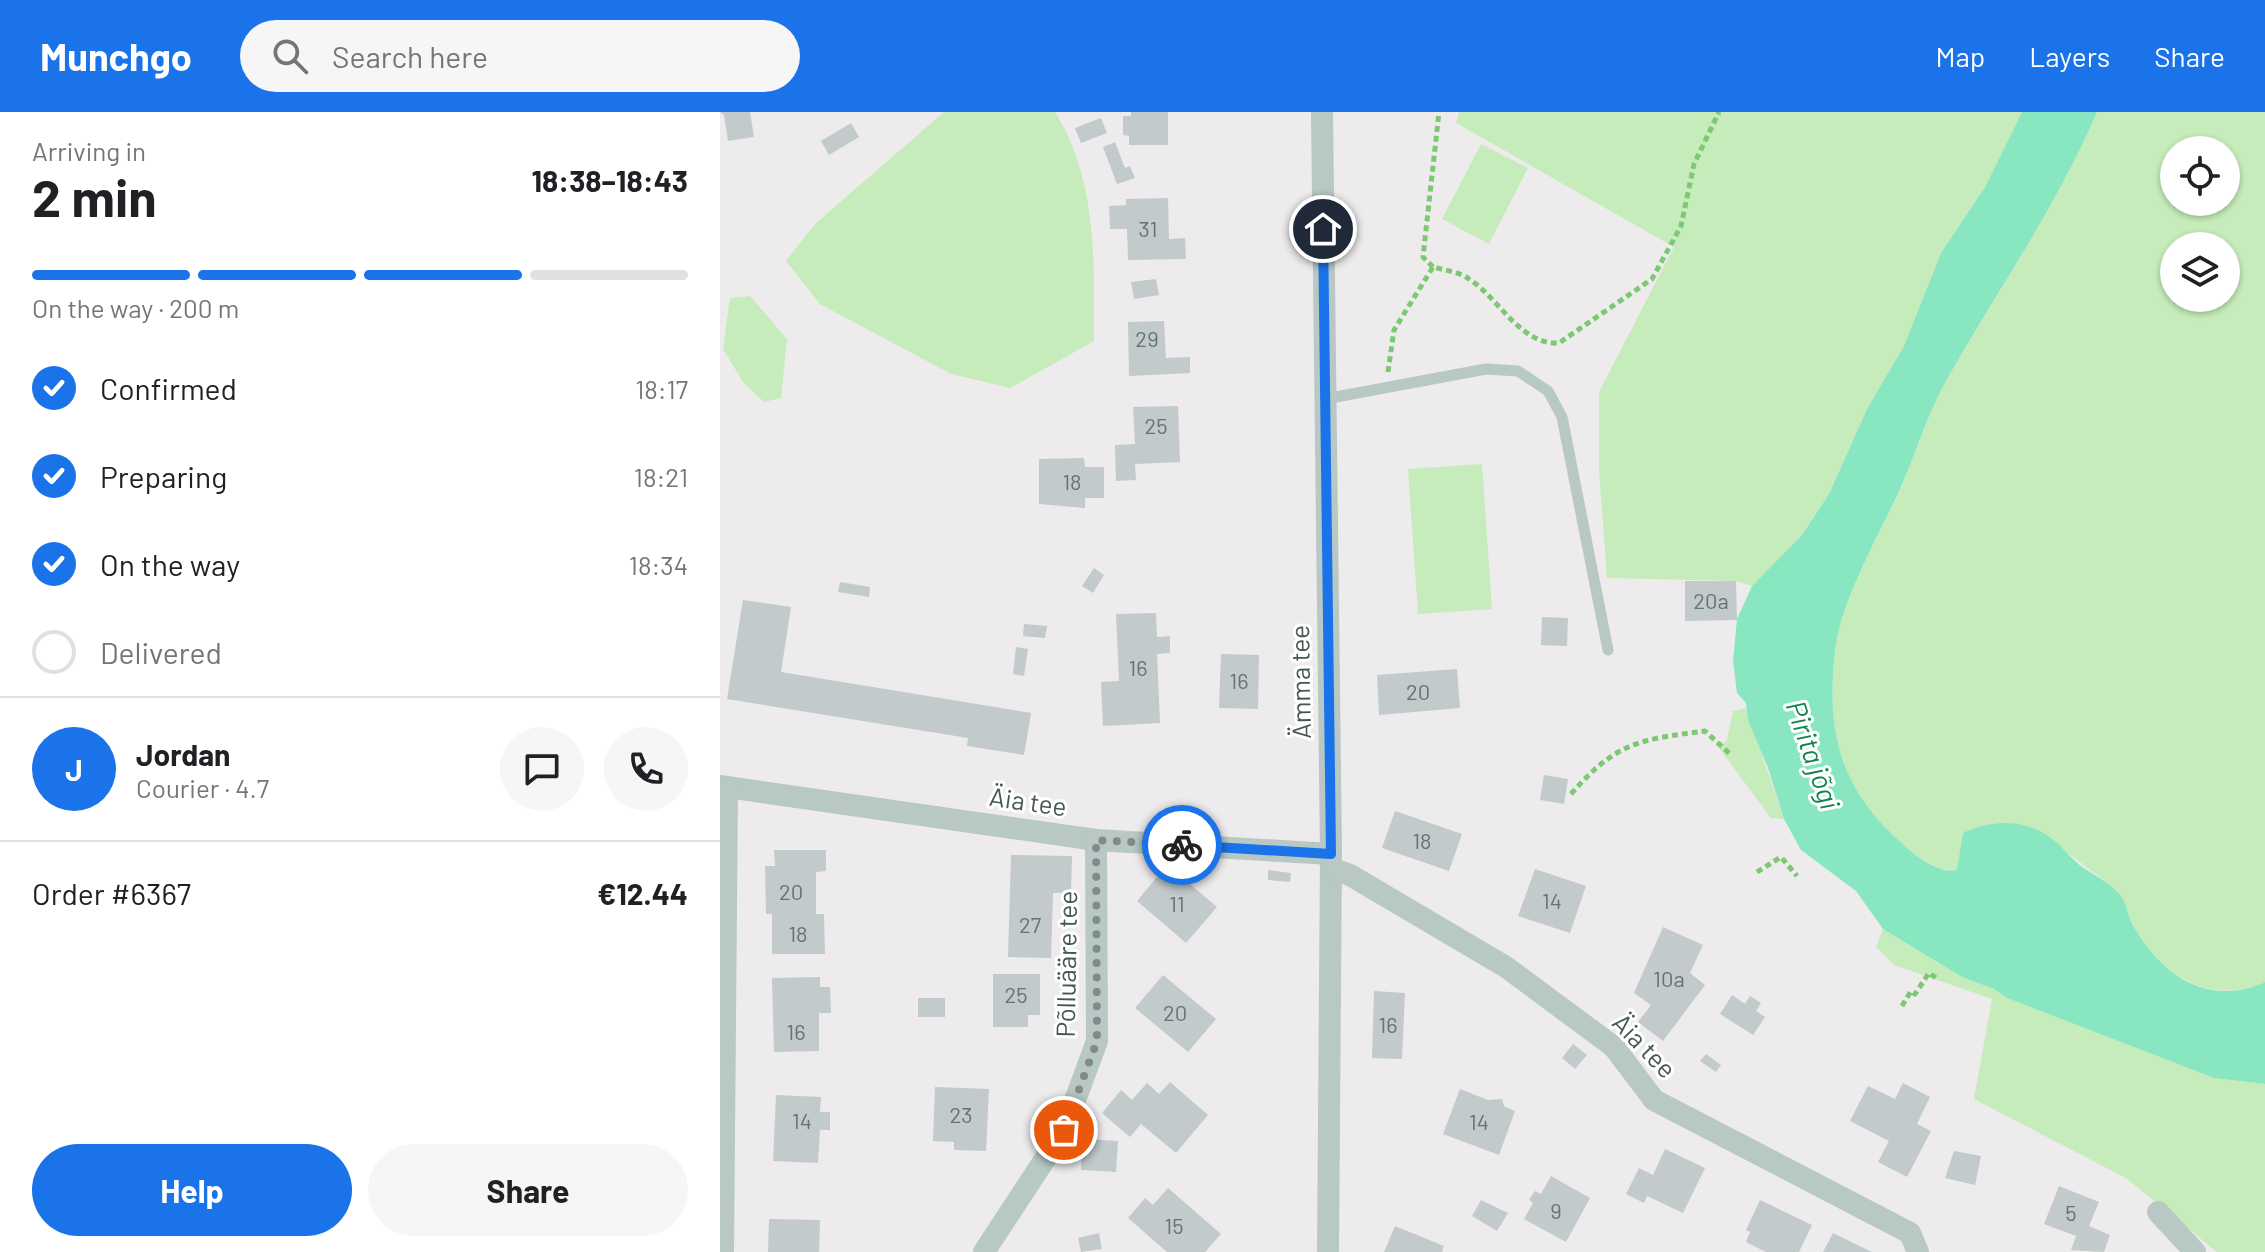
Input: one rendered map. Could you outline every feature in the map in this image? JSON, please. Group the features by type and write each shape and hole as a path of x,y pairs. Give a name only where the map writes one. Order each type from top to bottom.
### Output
{"street":[{"name":"Ämma tee","path":"1322,112 1331,861 1328,1252"},
{"name":"Äia tee","path":"723,787 1096,840 1331,861 1506,967 1614,1047 1654,1100 1910,1233 1918,1252"},
{"path":"723,787 723,1252"},
{"name":"Põlluääre tee","path":"984,1252 1064,1130 1097,1041 1096,840"},
{"path":"2158,1212 2195,1252"}],"lane":[{"path":"1325,399 1486,369 1518,371 1548,391 1562,417 1608,650"}],"path":[{"path":"1439,112 1423,232 1423,257 1433,267 1468,278 1534,339 1559,343 1652,279 1681,226 1691,172 1719,112"},
{"path":"1387,389 1388,358 1394,330 1433,267"},
{"path":"1571,794 1614,751 1662,737 1705,731 1730,754"},
{"path":"1757,872 1781,857 1797,876"},
{"path":"1902,1006 1929,973 1936,978"}],"shaded area":[{"path":"944,112 1055,112 1069,138 1086,194 1093,252 1094,341 1010,388 951,374 820,304 786,261 815,224"},
{"path":"1459,112 2022,112 1985,187 1941,253 1904,346 1867,409 1829,494 1802,535 1752,586 1736,581 1607,578 1599,469 1599,392 1674,247 1456,123"},
{"path":"2097,112 2265,112 2265,982 2244,989 2224,991 2205,988 2171,971 2144,942 2116,890 2055,841 1963,833 1958,870 1948,870 1927,862 1897,839 1866,804 1853,784 1837,741 1833,670 1839,628 1852,590 1902,485 1939,395 2063,182"},
{"path":"1481,144 1528,168 1489,244 1442,219"},
{"path":"750,296 787,339 781,398 764,402 743,382 723,349 730,298"},
{"path":"1482,464 1492,609 1418,614 1408,469"},
{"path":"1746,708 1784,819 1771,818 1719,748 1727,740 1733,711"},
{"path":"1883,929 1962,977 1994,989 2007,998 2214,1078 2265,1084 2265,1252 2217,1252 2126,1178 1974,1099 1992,999 1894,965 1876,947"}],"water":[{"name":"Pirita jõgi","path":"2022,112 2097,112 2045,216 1939,395 1853,589 1840,627 1833,670 1837,740 1853,783 1866,804 1897,839 1926,862 1947,870 1957,870 1963,833 1975,828 2011,823 2034,828 2118,892 2144,943 2172,972 2206,989 2224,991 2265,982 2265,1084 2214,1078 2007,998 1994,989 1962,977 1883,929 1856,891 1801,850 1784,819 1748,720 1746,703 1737,693 1733,661 1737,619 1752,586 1802,535 1829,494 1867,409 1904,346 1941,253 1985,187"}],"building":[{"path":"720,112 750,112 754,137 728,141 724,115"},
{"path":"1131,112 1168,112 1168,145 1129,145 1129,136 1123,135 1123,116 1131,116"},
{"path":"1101,118 1107,133 1081,143 1075,128"},
{"path":"851,123 859,137 829,155 821,141"},
{"path":"1115,142 1125,168 1130,166 1135,178 1117,184 1103,147"},
{"path":"1168,198 1169,239 1185,238 1186,259 1128,260 1127,229 1110,229 1109,206 1126,205 1126,199"},
{"path":"1156,279 1159,295 1134,299 1131,282"},
{"path":"1164,321 1166,358 1190,357 1190,373 1129,376 1128,322"},
{"path":"1178,406 1180,462 1135,464 1136,480 1116,481 1115,445 1135,444 1133,407"},
{"path":"1084,458 1085,467 1104,467 1104,498 1085,498 1085,508 1039,504 1039,459"},
{"path":"1094,568 1104,575 1093,593 1082,586"},
{"path":"1685,581 1736,581 1737,620 1685,621"},
{"path":"840,582 870,587 869,597 838,592"},
{"path":"743,600 791,607 781,672 1031,713 1024,755 967,746 968,738 727,699"},
{"path":"1156,613 1157,637 1170,636 1170,653 1157,654 1160,723 1103,726 1101,682 1119,681 1116,614"},
{"path":"1542,617 1568,618 1567,646 1541,645"},
{"path":"1024,624 1047,626 1045,638 1023,636"},
{"path":"1016,647 1028,649 1024,676 1013,674"},
{"path":"1221,654 1259,655 1258,709 1219,708"},
{"path":"1457,669 1460,708 1379,715 1377,675"},
{"path":"1544,775 1568,779 1564,804 1540,800"},
{"path":"1395,811 1462,834 1449,871 1382,848"},
{"path":"774,850 826,850 826,871 816,872 816,914 824,914 825,954 772,954 772,914 766,914 765,866 775,866"},
{"path":"1011,855 1072,856 1071,893 1053,893 1051,958 1008,957"},
{"path":"1167,865 1217,907 1186,943 1137,901"},
{"path":"1535,869 1586,886 1570,933 1518,916"},
{"path":"1268,870 1291,873 1290,882 1268,880"},
{"path":"1663,927 1703,945 1690,973 1705,985 1663,1041 1638,1022 1651,1005 1634,993"},
{"path":"993,974 1040,974 1040,1015 1028,1015 1028,1027 993,1027"},
{"path":"1163,975 1216,1019 1188,1052 1135,1008"},
{"path":"820,977 820,987 830,987 831,1013 819,1013 819,1051 774,1052 772,978"},
{"path":"1374,991 1405,993 1402,1059 1372,1058"},
{"path":"1732,995 1745,1004 1750,996 1761,1003 1756,1011 1765,1017 1753,1035 1720,1014"},
{"path":"918,998 945,998 945,1017 918,1017"},
{"path":"1573,1044 1587,1055 1575,1069 1562,1058"},
{"path":"1706,1054 1721,1065 1716,1072 1700,1061"},
{"path":"1170,1082 1208,1115 1176,1153 1141,1124 1130,1137 1102,1113 1121,1090 1132,1100 1147,1083 1159,1094"},
{"path":"1903,1083 1930,1097 1917,1124 1931,1131 1907,1177 1878,1162 1889,1141 1850,1121 1868,1086 1895,1099"},
{"path":"935,1087 989,1089 986,1151 954,1150 954,1142 933,1141"},
{"path":"1460,1089 1488,1100 1502,1099 1504,1106 1515,1111 1499,1155 1443,1134"},
{"path":"776,1095 821,1097 820,1112 830,1112 830,1130 820,1130 818,1163 773,1161"},
{"path":"1083,1139 1118,1141 1116,1172 1081,1170"},
{"path":"1665,1149 1705,1168 1683,1213 1647,1196 1644,1203 1626,1194 1639,1168 1653,1175"},
{"path":"1954,1151 1981,1156 1975,1185 1945,1178"},
{"path":"1551,1176 1590,1198 1566,1242 1524,1219 1533,1203 1529,1200 1535,1191 1541,1194"},
{"path":"2059,1186 2099,1202 2089,1226 2110,1235 2104,1252 2071,1250 2076,1236 2044,1224"},
{"path":"1168,1188 1221,1234 1205,1252 1167,1252 1128,1218 1145,1198 1153,1205"},
{"path":"1481,1200 1508,1213 1497,1231 1472,1216"},
{"path":"1760,1200 1812,1225 1799,1252 1766,1252 1746,1242 1750,1232 1746,1230"},
{"path":"769,1219 820,1220 819,1252 768,1252"},
{"path":"1395,1226 1444,1246 1442,1252 1384,1252"},
{"path":"1099,1233 1102,1249 1081,1252 1078,1238"},
{"path":"1833,1233 1872,1252 1823,1252"}],"way so far":[{"path":"1064,1130 1097,1041 1096,840 1182,845"}],"route":[{"path":"1182,845 1331,854 1323,229"}]}
